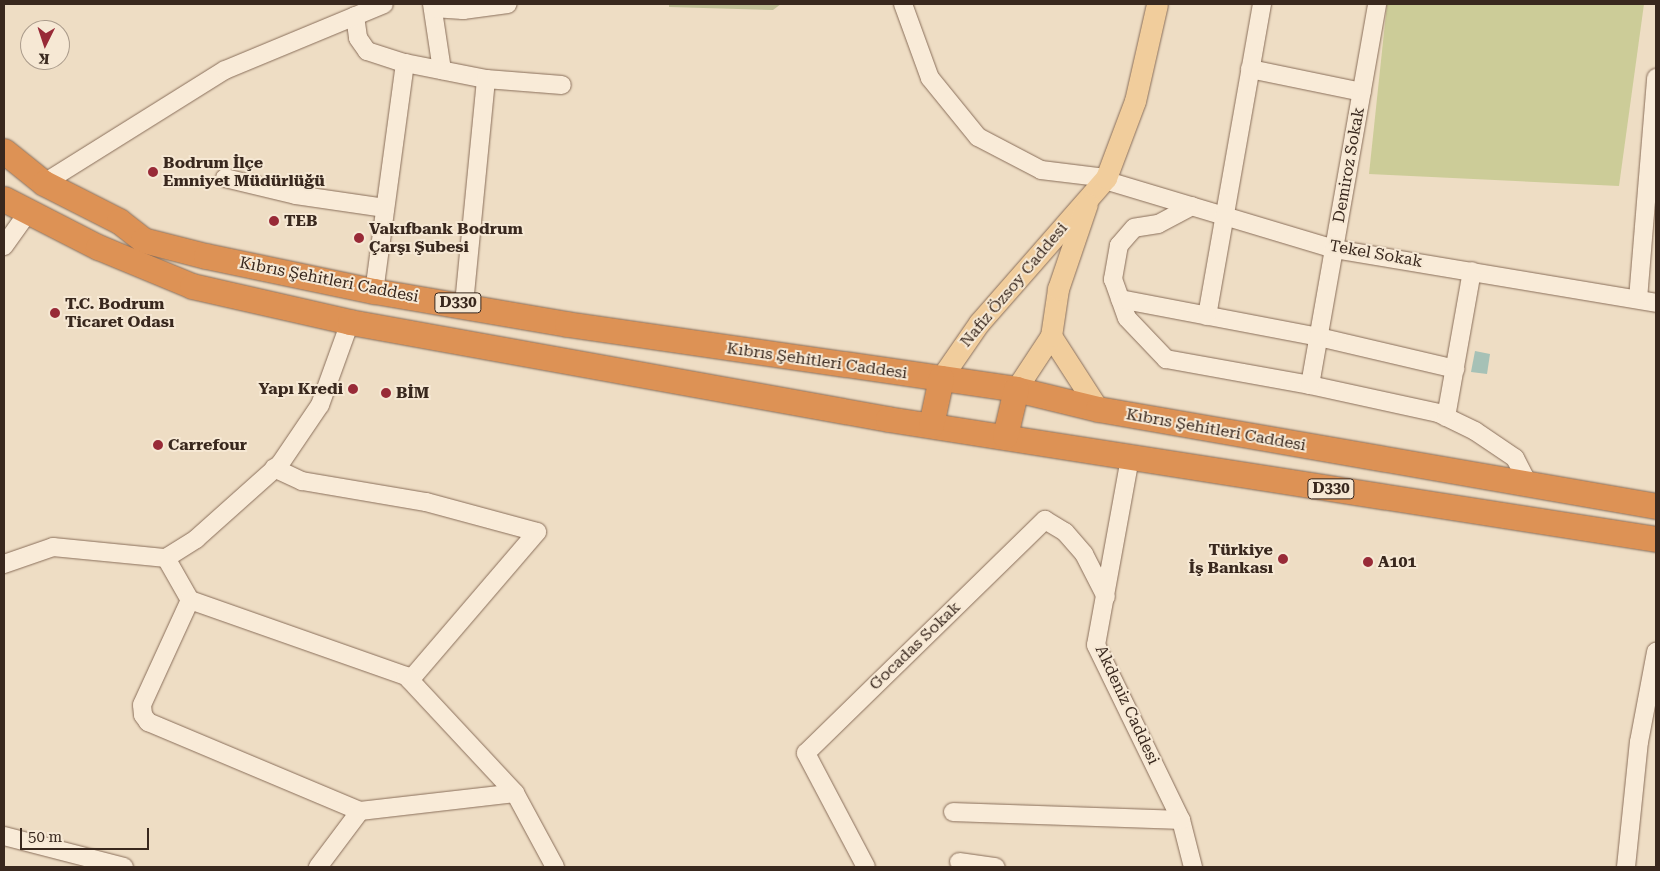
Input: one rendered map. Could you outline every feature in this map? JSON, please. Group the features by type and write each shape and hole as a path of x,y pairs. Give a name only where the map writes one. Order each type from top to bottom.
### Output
{"highway":[{"name":"Kıbrıs Şehitleri Caddesi","path":"4,151 44,183 119,221 142,240 374,291 464,304 668,340 1016,389 1098,409 1656,506"},
{"name":"Kıbrıs Şehitleri Caddesi","path":"4,199 98,247 192,286 350,322 931,426 1656,538"},
{"path":"931,426 941,378"},
{"path":"1005,436 1016,389"}],"main road":[{"name":"Nafiz Özsoy Caddesi","path":"1016,389 1051,336 1058,289 1099,184 1135,101 1157,4"},
{"name":"Nafiz Özsoy Caddesi","path":"941,378 979,323 1099,184"},
{"path":"1051,336 1098,409"}],"street":[{"path":"44,183 225,70 384,4"},
{"path":"442,70 433,6 463,10 508,4"},
{"name":"Tekel Sokak","path":"903,4 930,78 978,137 1040,170 1192,206 1335,248 1656,303"},
{"path":"1207,316 1262,4"},
{"name":"Demiroz Sokak","path":"1310,385 1377,4"},
{"path":"355,16 358,38 367,51 405,63 486,79 562,85"},
{"path":"374,291 405,63"},
{"path":"1250,69 1362,92"},
{"path":"1638,299 1652,167 1656,78"},
{"path":"464,304 486,79"},
{"path":"225,178 296,195 385,208"},
{"path":"1192,206 1158,224 1134,228 1119,245 1113,279 1127,318 1166,359 1310,385 1446,417 1475,431 1515,458 1528,484"},
{"path":"4,246 29,211"},
{"path":"1446,417 1472,271"},
{"path":"1120,298 1319,337 1455,369"},
{"path":"4,564 53,547 166,558 196,539 274,468 320,405 350,322"},
{"name":"Akdeniz Caddesi","path":"1130,458 1096,645 1183,824 1192,867"},
{"path":"274,468 302,482 426,502 537,532 410,680"},
{"name":"Gocadas Sokak","path":"866,867 806,753 1044,520 1065,532 1084,554 1106,597"},
{"path":"166,558 190,600 406,676 515,793 555,867"},
{"path":"190,600 142,706 143,715 148,722 360,811 515,793"},
{"path":"1626,867 1639,742 1656,652"},
{"path":"318,867 360,811"},
{"path":"953,812 1183,824"},
{"path":"4,836 124,867"},
{"path":"959,862 996,867"}],"green space":[{"path":"669,4 781,4 773,10 669,7"},
{"path":"1387,4 1644,4 1619,186 1369,174"}],"shaded area":[{"path":"1475,351 1490,354 1487,374 1471,372"}],"place":[{"name":"Bodrum İlçe Emniyet Müdürlüğü","path":"153,172"},
{"name":"TEB","path":"274,221"},
{"name":"Vakıfbank Bodrum Çarşı Şubesi","path":"359,238"},
{"name":"T.C. Bodrum Ticaret Odası","path":"55,313"},
{"name":"Yapı Kredi","path":"353,389"},
{"name":"BİM","path":"386,393"},
{"name":"Carrefour","path":"158,445"},
{"name":"Türkiye İş Bankası","path":"1283,559"},
{"name":"A101","path":"1368,562"}]}
